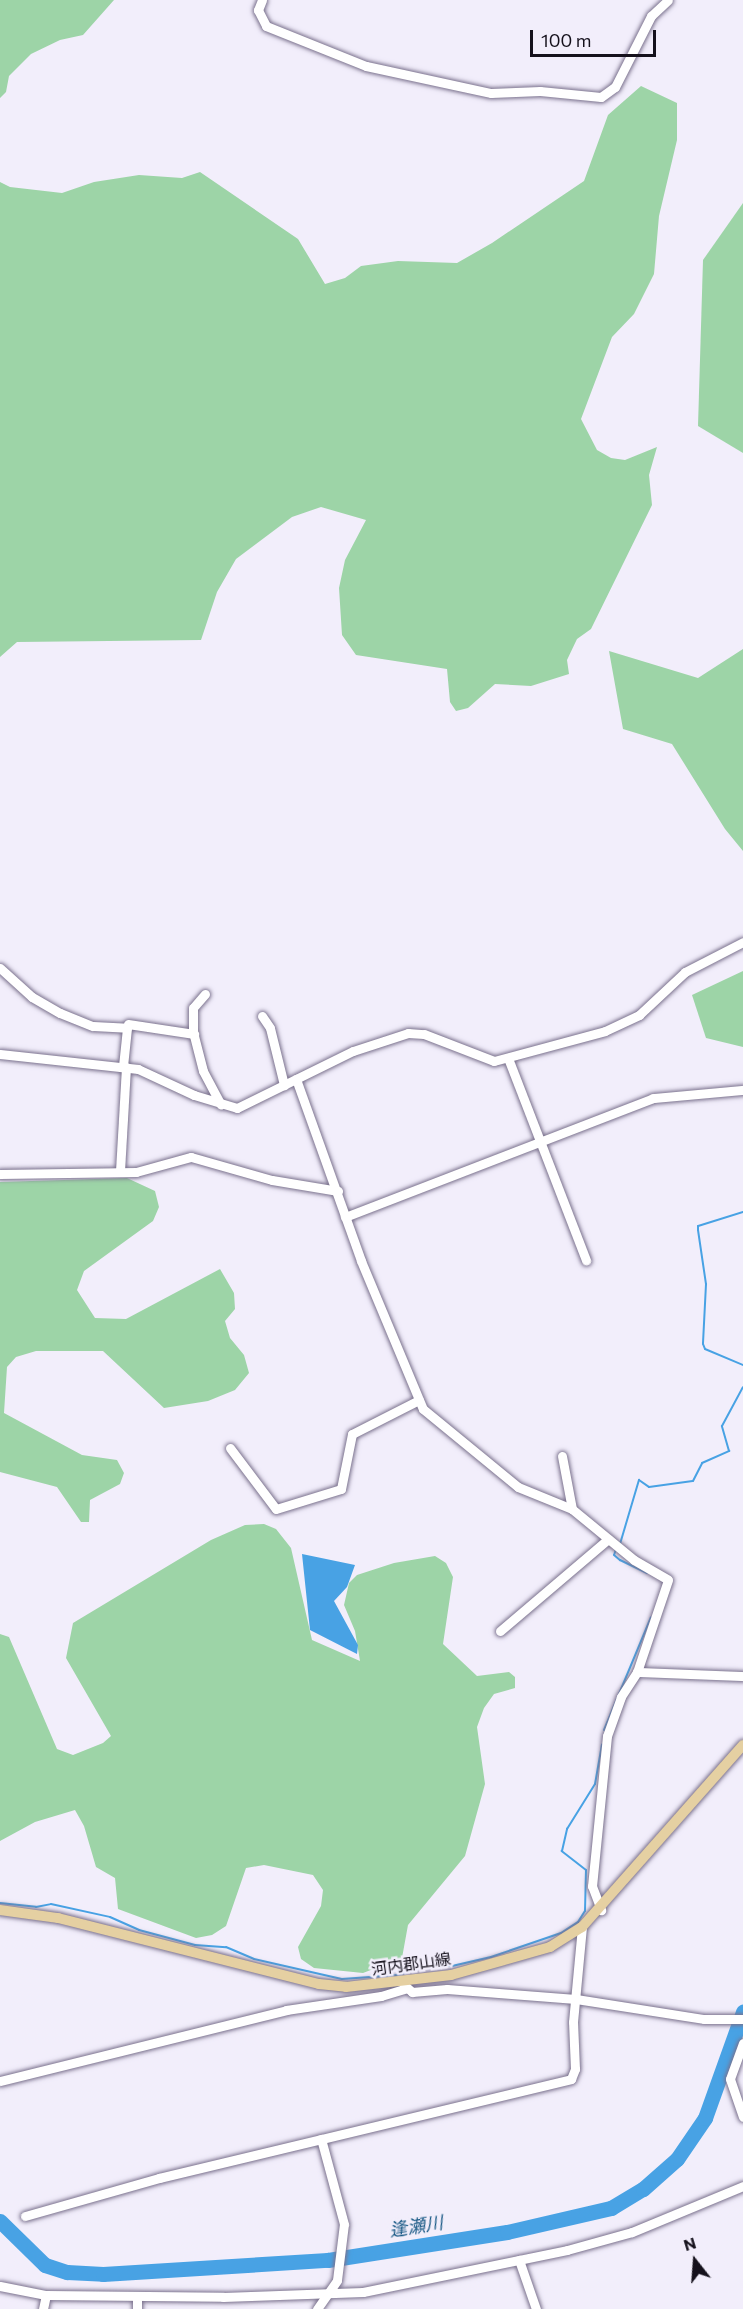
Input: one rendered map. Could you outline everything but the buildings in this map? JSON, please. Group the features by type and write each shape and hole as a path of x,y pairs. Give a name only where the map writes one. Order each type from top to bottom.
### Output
{"main road":[{"name":"河内郡山線","path":"0,1910 58,1918 319,1984 346,1987 405,1985 502,1963 550,1947 582,1928 601,1910 743,1745"}],"street":[{"path":"262,0 258,10 266,26 366,66 491,93 540,91 601,97 610,94 651,16 668,0"},
{"path":"0,1054 146,1071 221,1105 242,1107 368,1044 408,1033 436,1038 485,1060 508,1058 626,1023 685,972 743,942"},
{"path":"0,968 32,997 60,1013 93,1026 127,1028 120,1171"},
{"path":"205,994 193,1008 194,1034 203,1071 221,1105"},
{"path":"262,1016 270,1028 284,1085"},
{"path":"128,1024 194,1034"},
{"path":"508,1058 586,1260"},
{"path":"296,1079 338,1191 345,1217 419,1400 431,1418 518,1487 572,1509 608,1539 668,1581 637,1672 621,1697 607,1736 592,1886 601,1910"},
{"path":"345,1217 653,1098 743,1090"},
{"path":"0,1174 143,1171 198,1158 226,1169 338,1191"},
{"path":"230,1448 276,1509 341,1489 352,1434 419,1400"},
{"path":"562,1456 572,1509"},
{"path":"500,1631 608,1539"},
{"path":"637,1672 743,1676"},
{"path":"25,2216 159,2178 571,2079 575,2069 576,1999 582,1928"},
{"path":"0,2081 286,2010 381,1996 405,1985 412,1992 447,1989 576,1999 716,2019 743,2019"},
{"path":"743,2043 730,2079 743,2117"},
{"path":"318,2309 330,2295 337,2280 344,2224 321,2139"},
{"path":"0,2286 46,2295 136,2297 330,2295 519,2260 632,2232 743,2186"},
{"path":"519,2260 536,2309"},
{"path":"43,2309 46,2295"},
{"path":"136,2297 137,2309"}],"green space":[{"path":"0,0 114,0 83,35 60,40 31,54 9,76 6,92 0,98"},
{"path":"641,86 677,103 677,140 659,216 654,274 634,314 612,337 581,419 597,450 611,458 625,460 657,447 649,475 652,505 591,629 577,639 567,660 569,674 531,686 495,684 468,708 456,711 450,702 447,669 356,655 342,635 339,588 345,560 366,520 321,507 292,517 236,559 217,592 201,640 17,642 0,657 0,182 10,187 62,193 94,182 139,175 182,178 200,172 298,239 325,284 345,278 361,266 398,261 457,263 492,243 584,181 608,115"},
{"path":"743,203 743,453 698,426 703,260"},
{"path":"743,649 743,851 725,829 672,744 623,729 609,651 698,678"},
{"path":"743,971 743,1047 706,1038 692,995"},
{"path":"127,1178 155,1191 159,1207 153,1221 84,1271 77,1290 95,1318 126,1319 220,1269 234,1293 235,1309 225,1321 230,1338 244,1355 249,1373 235,1390 208,1401 164,1408 103,1351 36,1351 16,1357 7,1367 4,1413 82,1455 117,1460 124,1473 120,1484 90,1500 89,1522 81,1522 57,1487 0,1472 0,1182"},
{"path":"264,1524 276,1529 291,1548 312,1640 360,1661 355,1631 344,1605 349,1583 357,1575 394,1563 435,1556 446,1563 453,1577 443,1644 477,1676 509,1672 515,1677 515,1688 494,1694 484,1708 477,1727 485,1784 465,1856 408,1925 402,1958 363,1973 314,1968 301,1959 298,1947 321,1906 323,1890 313,1875 264,1865 246,1868 226,1926 212,1935 196,1938 118,1909 115,1878 96,1867 84,1826 75,1810 35,1822 0,1841 0,1634 9,1637 57,1749 73,1755 103,1743 111,1736 66,1658 73,1623 211,1540 245,1525"}],"water":[{"path":"302,1554 355,1565 347,1587 334,1601 358,1645 357,1654 310,1630"}],"waterway":[{"path":"743,1212 698,1226 706,1284 703,1344 705,1349 743,1365"},
{"path":"620,1544 639,1480 649,1487 693,1481 702,1463 729,1451 722,1426 743,1387"},
{"path":"616,1549 614,1555 620,1560 647,1573"},
{"path":"604,1730 651,1617"},
{"path":"0,1903 36,1907 51,1904 110,1917 139,1930 195,1945 226,1947 254,1959 342,1979 398,1975 425,1966 452,1966 491,1957 561,1933 578,1922 585,1911 586,1870 562,1851 567,1829 595,1784 602,1745"},
{"name":"逢瀬川","path":"0,2221 45,2265 67,2272 103,2274 328,2260 507,2232 611,2208 643,2189 677,2159 705,2118 743,2012"}]}
